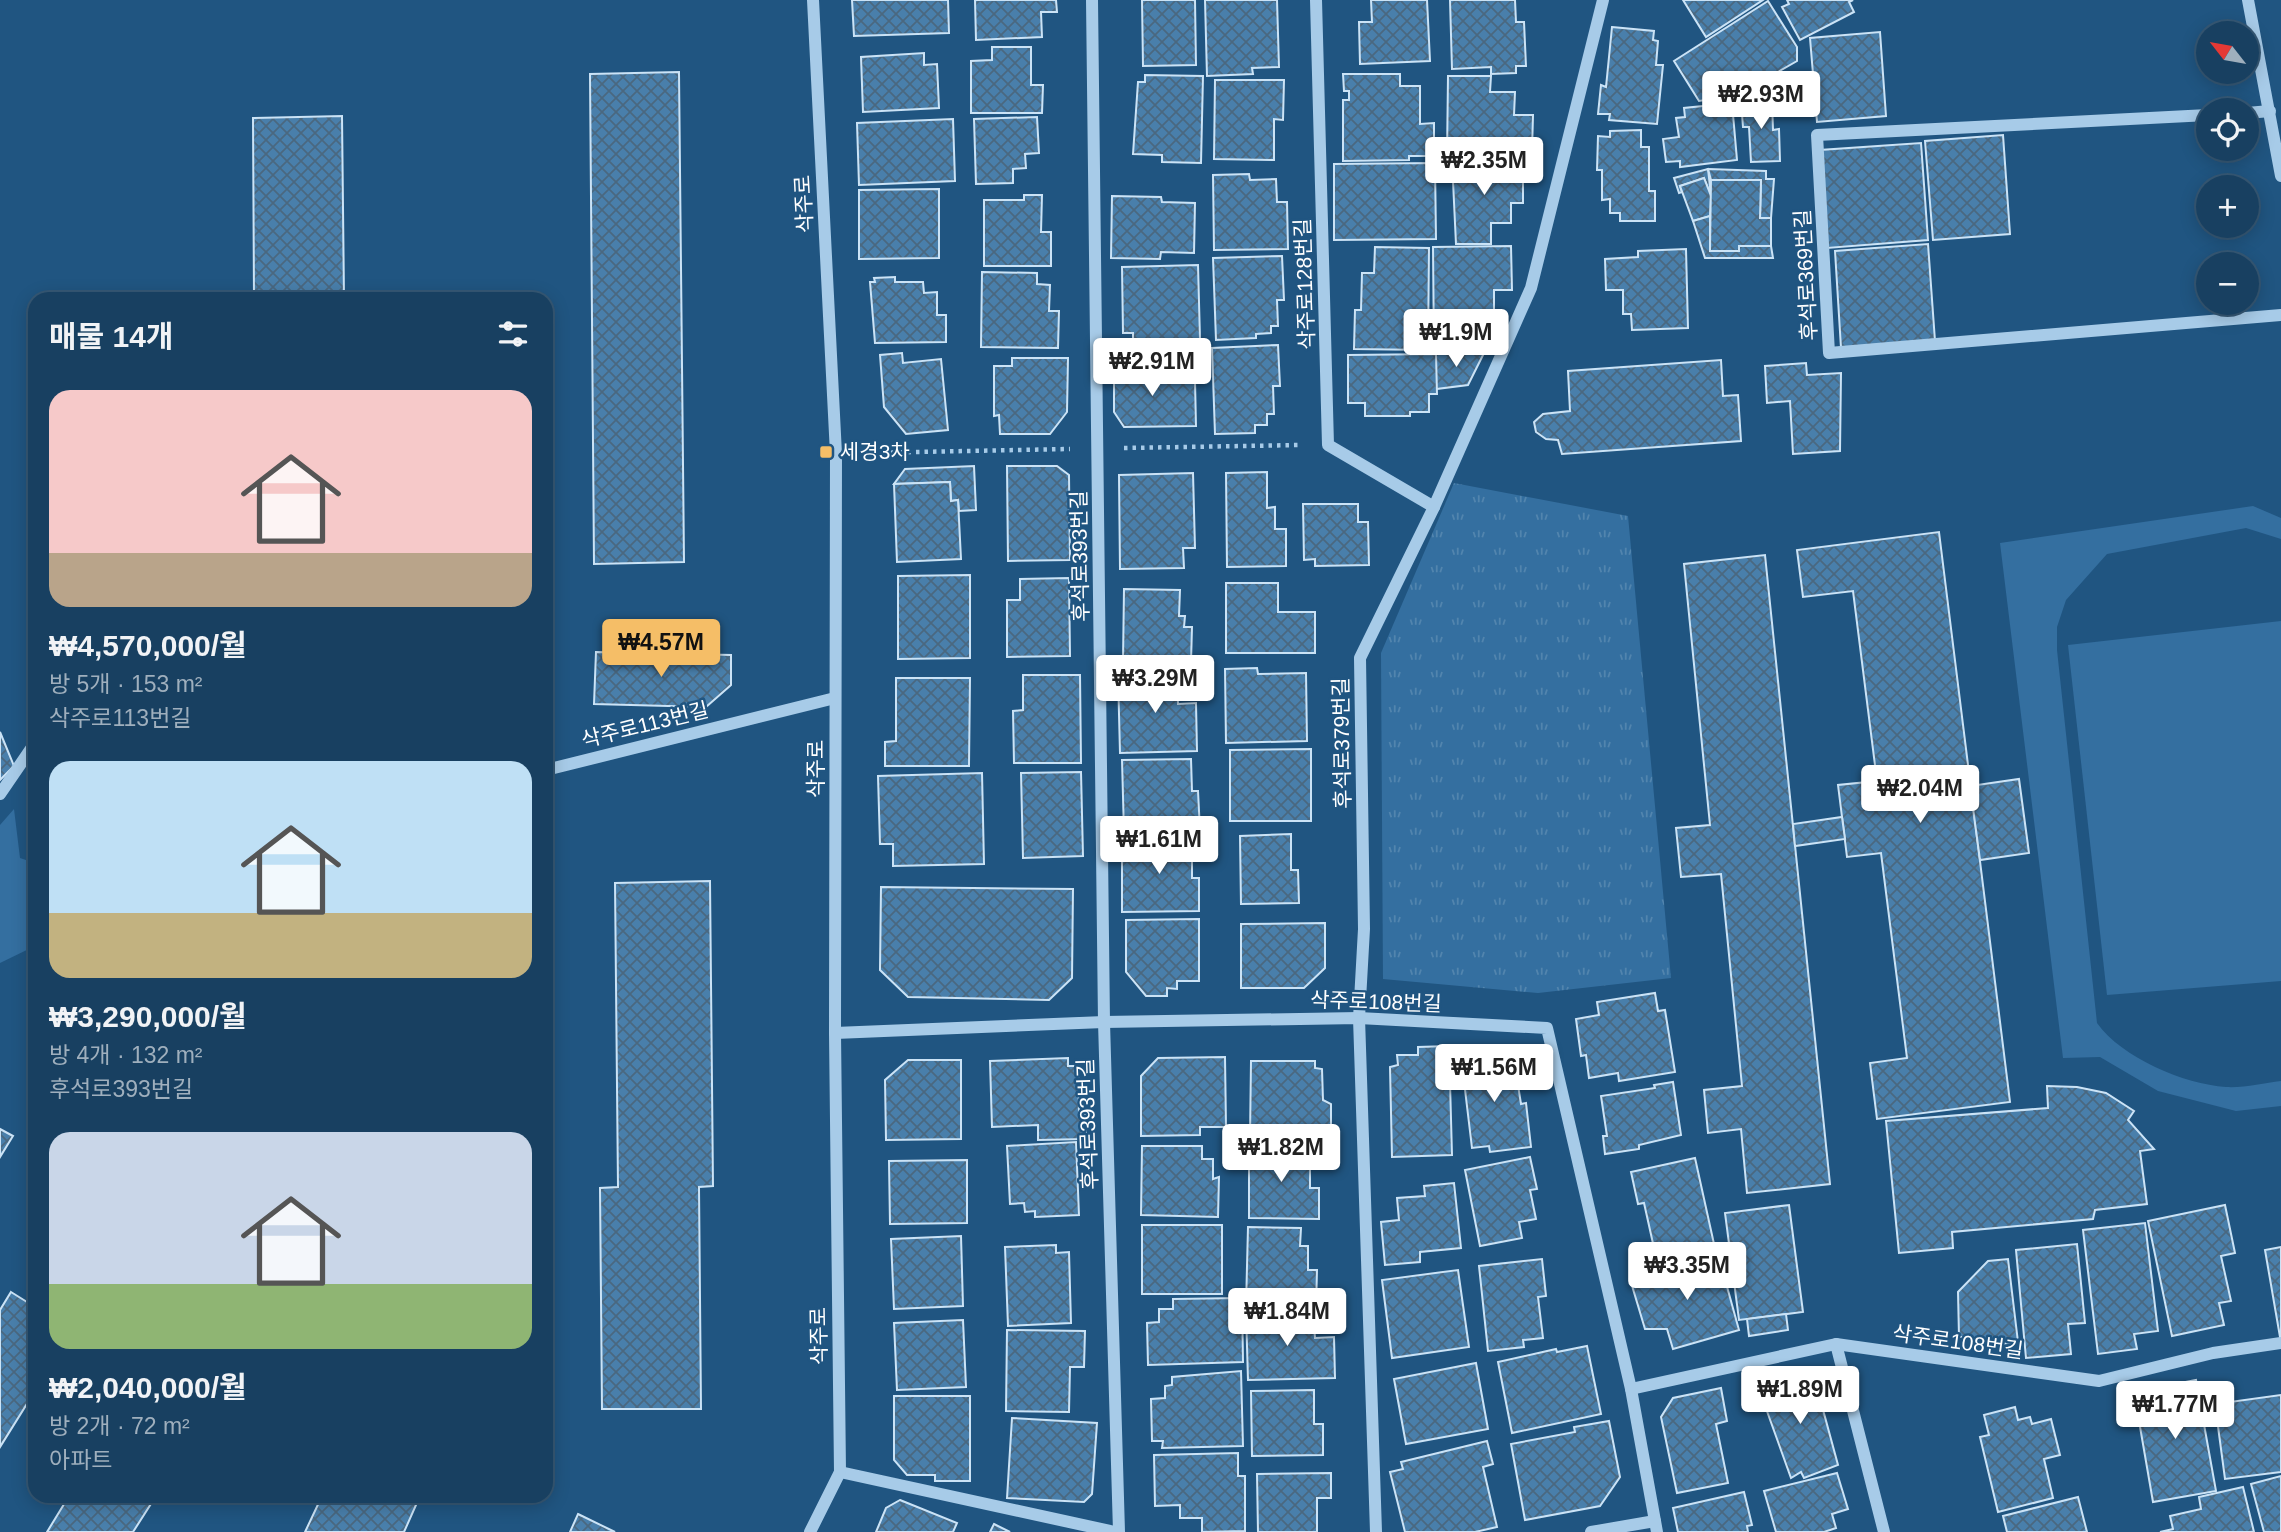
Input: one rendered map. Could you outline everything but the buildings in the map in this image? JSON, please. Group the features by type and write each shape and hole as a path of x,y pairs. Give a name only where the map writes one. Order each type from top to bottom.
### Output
{"street":[{"name":"삭주로","path":"810,1532 840,1472 835,1033 836,454 813,0"},
{"name":"후석로393번길","path":"1092,0 1104,1022 1117,1532"},
{"name":"삭주로128번길","path":"1316,0 1328,445 1434,507"},
{"name":"후석로379번길","path":"1376,1532 1359,1017 1364,929 1360,658 1434,507 1531,288 1603,0"},
{"path":"2248,0 2281,176"},
{"path":"2259,112 2270,111"},
{"name":"후석로369번길","path":"2196,115 1817,135 1829,353 2281,315"},
{"name":"삭주로113번길","path":"553,768 835,698"},
{"path":"0,794 28,753"},
{"name":"삭주로108번길","path":"835,1033 1104,1022 1359,1017 1547,1028 1631,1389 1656,1527"},
{"name":"삭주로108번길","path":"1631,1389 1836,1344 2099,1381 2213,1353 2281,1343"},
{"path":"1836,1344 1884,1532"},
{"path":"840,1472 1117,1532"},
{"path":"1591,1532 1656,1527"}],"green space":[{"path":"1454,483 1628,516 1671,978 1538,993 1383,979 1381,653"},
{"path":"2253,506 2281,518 2281,539 2246,528 2107,554 2066,600 2057,627 2057,650 2097,1023 2108,1036 2138,1058 2192,1081 2233,1087 2281,1081 2281,1106 2236,1111 2158,1091 2100,1057 2063,1058 2000,543"},
{"path":"2281,621 2281,981 2107,995 2068,645"},
{"path":"14,809 20,858 28,861 28,949 0,963 0,825"}],"place":[{"name":"세경3차","path":"826,452"}]}
